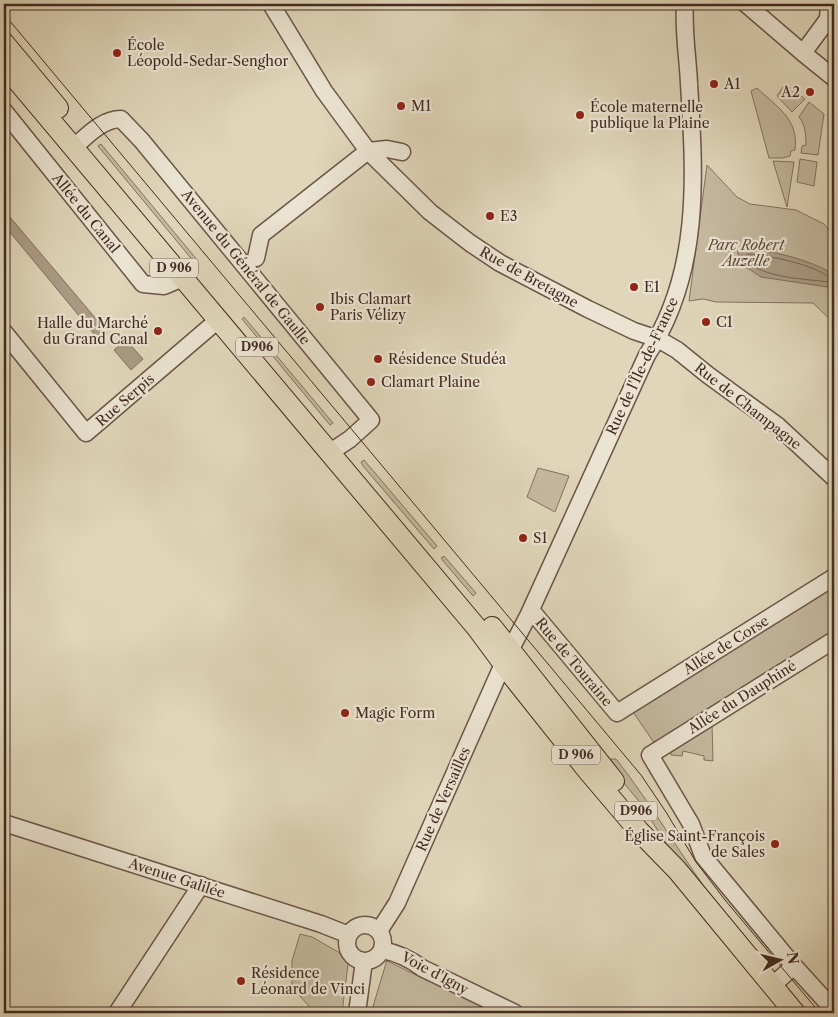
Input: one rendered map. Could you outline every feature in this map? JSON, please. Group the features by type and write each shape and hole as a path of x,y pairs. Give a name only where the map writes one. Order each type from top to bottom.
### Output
{"main road":[{"name":"D906","path":"4,42 78,144 335,449"},
{"name":"D 906","path":"4,65 78,144 218,320 335,449 493,648 507,657 639,831 677,870 794,1013"}],"street":[{"name":"Rue de Bretagne","path":"271,4 363,154 430,212 500,263 588,309 634,331 658,339"},
{"name":"Rue de l'Île-de-France","path":"507,657 531,610 647,355 658,339 684,273 693,194 694,164 685,4"},
{"path":"746,4 834,78"},
{"path":"803,53 828,19 830,4"},
{"name":"Allée du Canal","path":"4,111 143,284 164,286 183,278"},
{"name":"Avenue du Général de Gaulle","path":"78,144 103,124 114,119 121,119 142,141 371,420 335,449"},
{"path":"256,258 261,235 363,154 387,149 402,152"},
{"name":"Rue Serpis","path":"4,332 86,433 218,320"},
{"name":"Rue de Champagne","path":"658,339 677,350 778,426 834,478"},
{"name":"Allée de Corse","path":"617,714 834,577"},
{"name":"Rue de Touraine","path":"531,610 617,714"},
{"name":"Allée du Dauphiné","path":"794,966 703,856 691,824 650,755 834,640"},
{"name":"Rue de Versailles","path":"378,931 397,903 507,657"},
{"name":"Avenue Galilée","path":"4,823 202,885 349,935"},
{"path":"117,1013 202,885"},
{"path":"363,925 374,927 378,931 383,940 382,950 375,958 364,961 358,960 347,946 352,930 363,925"},
{"name":"Voie d'Igny","path":"382,950 403,956 422,968 515,1013"},
{"path":"357,1013 364,961"},
{"path":"773,985 794,966 834,1010"}],"green space":[{"path":"785,84 805,99 792,112 777,96"},
{"path":"757,88 785,114 794,130 795,150 791,151 790,156 769,158 751,91"},
{"path":"809,102 824,114 818,155 801,153 802,146 806,145 806,137 804,126 799,117"},
{"path":"101,144 198,261 195,263 98,146"},
{"path":"800,159 817,162 814,186 797,182"},
{"path":"773,161 794,162 787,207"},
{"name":"Parc Robert Auzelle","path":"707,165 737,197 750,204 796,210 824,224 834,237 834,323 813,303 716,302 703,299 689,301"},
{"path":"244,317 333,423 330,425 242,319"},
{"path":"364,460 437,546 434,549 363,466 361,462"},
{"path":"538,468 569,476 555,512 527,497"},
{"path":"444,556 476,593 473,596 441,558"},
{"path":"834,583 834,636 657,747 631,709"},
{"path":"712,723 713,761 704,760 704,756 683,751 682,756 671,755 669,751"},
{"path":"610,759 616,759 630,777 719,907 675,857 638,800 608,764"},
{"path":"300,934 312,937 340,953 348,964 342,1013 314,1012 292,987 292,961"},
{"path":"387,961 495,1013 371,1013"}],"water":[{"path":"4,210 107,333 99,340 4,225"},
{"path":"738,249 777,253 823,268 834,274 834,288 761,277 746,267 738,254"},
{"path":"126,340 143,359 131,370 114,350"}],"tram line":[{"path":"4,14 641,775 696,862 725,900 820,1013"}],"place":[{"name":"École Léopold-Sedar-Senghor","path":"117,53"},
{"name":"A1","path":"714,84"},
{"name":"A2","path":"810,92"},
{"name":"M1","path":"401,106"},
{"name":"École maternelle publique la Plaine","path":"580,115"},
{"name":"E3","path":"490,216"},
{"name":"E1","path":"634,287"},
{"name":"Ibis Clamart Paris Vélizy","path":"320,307"},
{"name":"C1","path":"706,322"},
{"name":"Halle du Marché du Grand Canal","path":"158,331"},
{"name":"Résidence Studéa","path":"378,359"},
{"name":"Clamart Plaine","path":"371,382"},
{"name":"S1","path":"523,538"},
{"name":"Magic Form","path":"345,713"},
{"name":"Église Saint-François de Sales","path":"775,844"},
{"name":"Résidence Léonard de Vinci","path":"241,981"}]}
